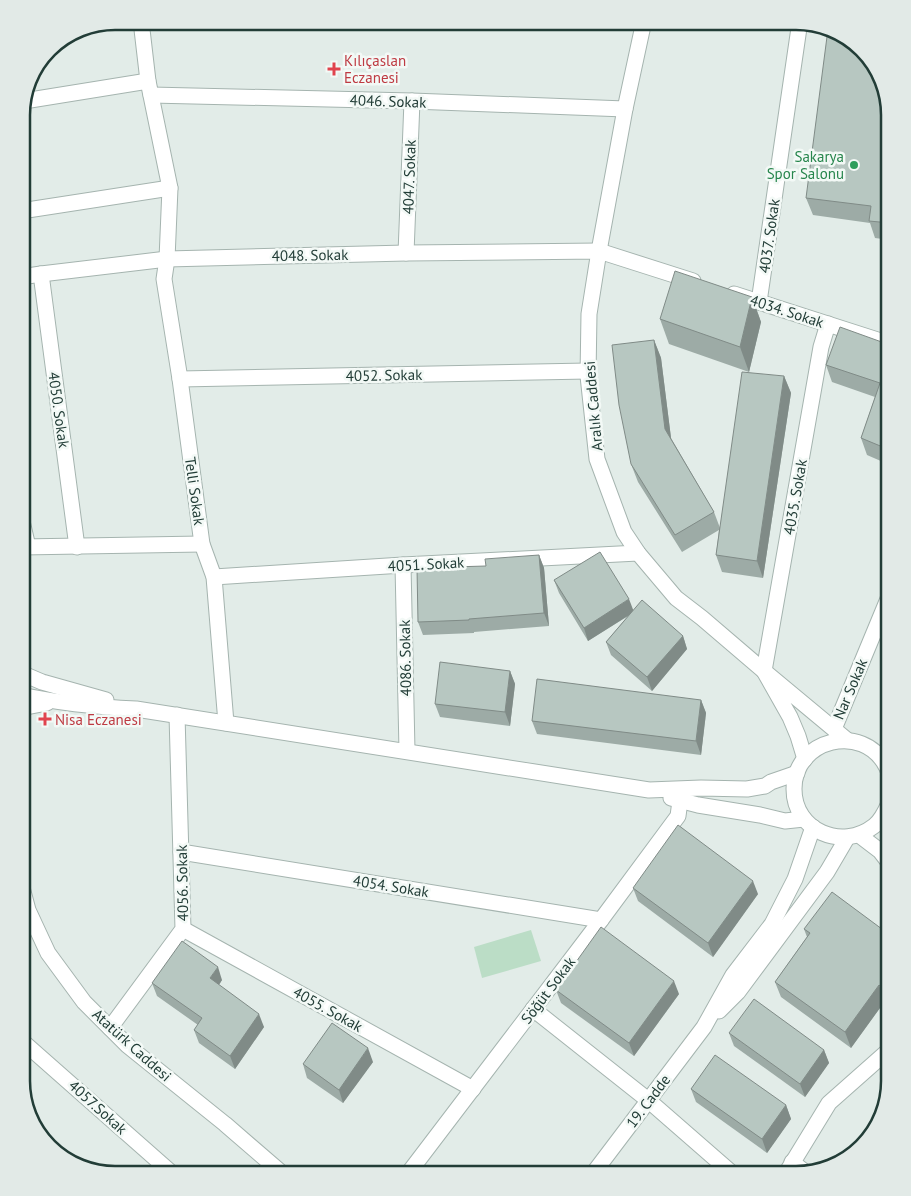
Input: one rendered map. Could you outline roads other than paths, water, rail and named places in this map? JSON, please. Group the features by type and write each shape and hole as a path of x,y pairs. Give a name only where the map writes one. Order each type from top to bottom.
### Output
{"street":[{"name":"Telli Sokak","path":"142,30 150,88 170,188 168,259 164,279 180,379 202,544 214,577 226,723"},
{"name":"Aralık Caddesi","path":"642,30 625,110 589,314 588,371 597,459 624,532 638,553 676,598 847,740"},
{"name":"4037. Sokak","path":"759,302 799,30"},
{"name":"4046. Sokak","path":"32,100 150,88 625,110"},
{"name":"4047. Sokak","path":"406,253 412,101"},
{"path":"30,210 170,188"},
{"path":"599,250 703,284"},
{"name":"4048. Sokak","path":"30,276 168,259 599,250"},
{"name":"4050. Sokak","path":"41,274 77,546"},
{"name":"4034. Sokak","path":"722,290 881,341"},
{"name":"4035. Sokak","path":"764,670 822,347 828,324"},
{"name":"4052. Sokak","path":"180,379 588,371"},
{"path":"30,547 202,544"},
{"name":"4051. Sokak","path":"214,577 638,553"},
{"name":"4086. Sokak","path":"403,565 407,751"},
{"name":"Nar Sokak","path":"834,729 881,616"},
{"path":"764,670 790,718 805,759"},
{"path":"30,677 136,709"},
{"path":"30,697 58,702 107,708 136,709 177,715 649,790 698,805 760,815 784,821 809,823"},
{"path":"30,706 58,702"},
{"name":"4056. Sokak","path":"110,1028 183,929 177,715"},
{"path":"881,754 863,744 847,740 832,741 817,748 805,759 797,773 794,789 797,805 809,823 816,830 831,836 862,834 876,825 881,819"},
{"path":"649,790 747,789 765,786 797,773"},
{"name":"Söğüt Sokak","path":"414,1166 678,816 680,801"},
{"path":"704,1026 734,975 772,924 795,878 809,823"},
{"path":"853,836 881,852"},
{"path":"704,1026 738,992 853,836"},
{"name":"4054. Sokak","path":"181,852 601,920"},
{"name":"Atatürk Caddesi","path":"30,914 48,953 84,1002 128,1046 225,1124 274,1166"},
{"name":"4055. Sokak","path":"183,929 473,1090"},
{"path":"533,1009 648,1100 724,1166"},
{"name":"19. Cadde","path":"599,1166 704,1026"},
{"name":"4057.Sokak","path":"30,1048 164,1166"},
{"path":"789,1166 829,1103 881,1057"}],"place":[{"name":"Kılıçaslan Eczanesi","path":"334,69"},
{"name":"Sakarya Spor Salonu","path":"854,165"},
{"name":"Nisa Eczanesi","path":"45,719"}]}
